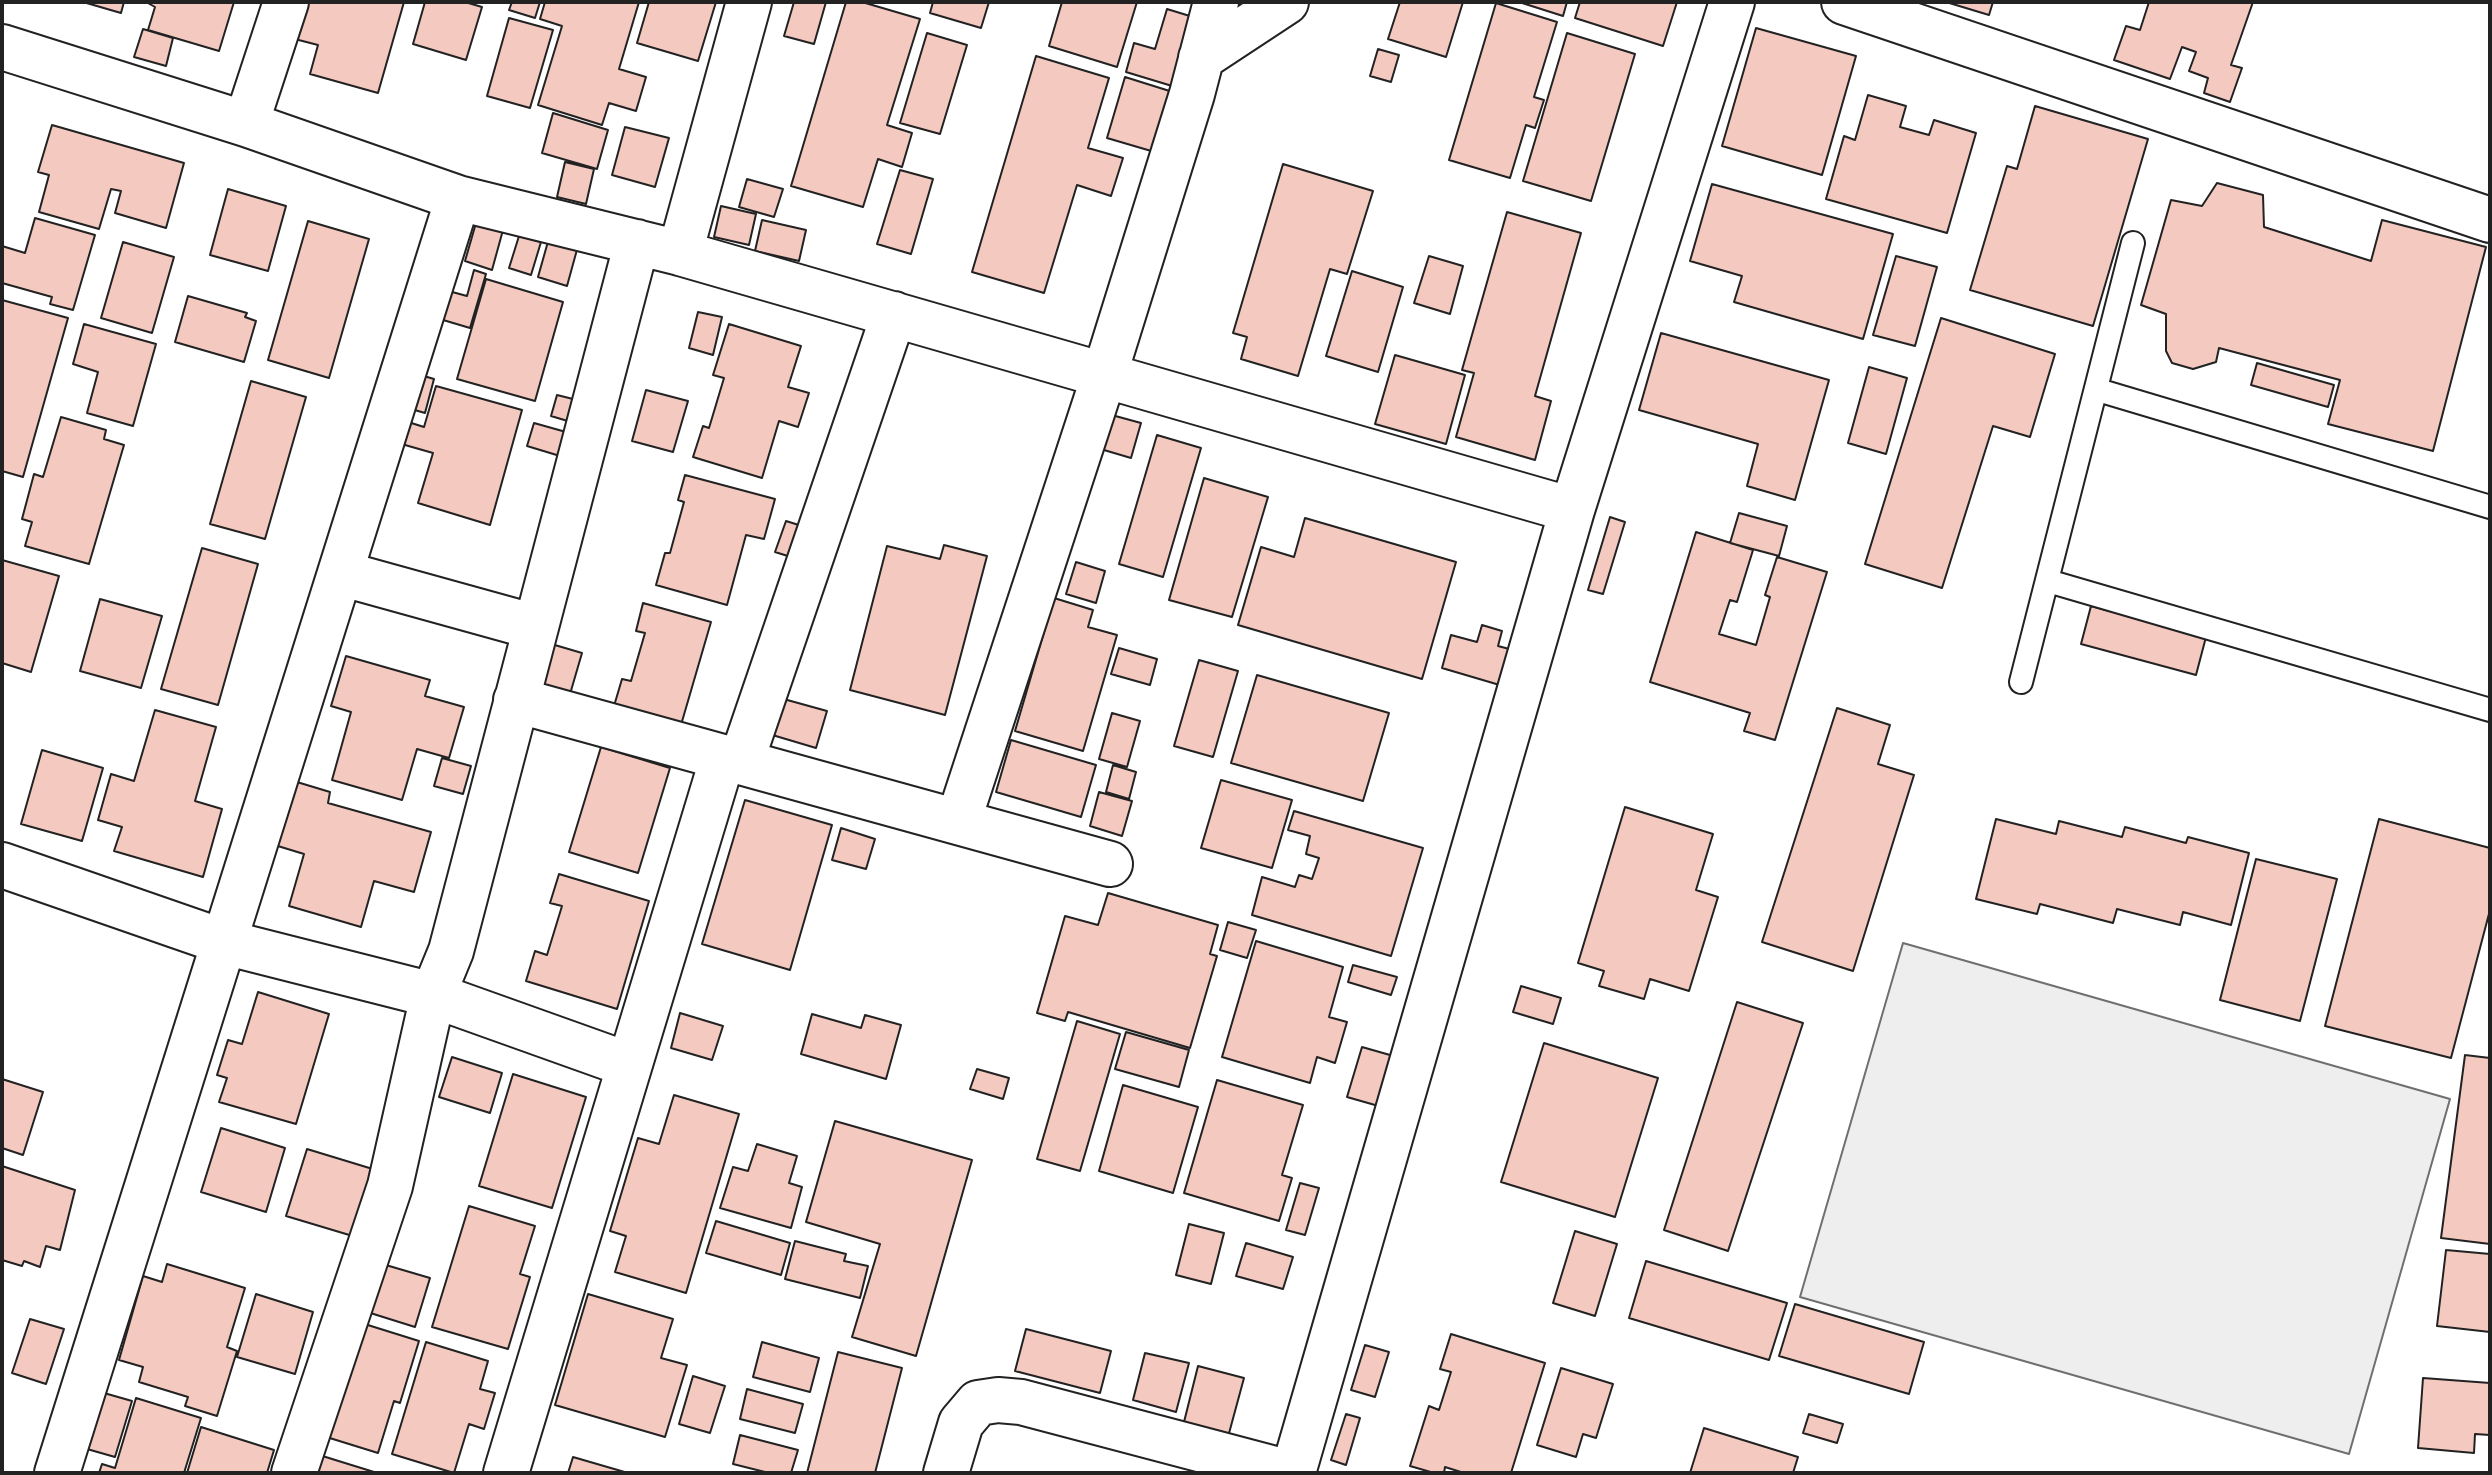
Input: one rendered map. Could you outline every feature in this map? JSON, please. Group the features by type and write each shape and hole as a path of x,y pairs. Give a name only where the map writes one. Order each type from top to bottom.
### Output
{"street":[{"path":"246,124 286,2"},
{"path":"680,253 749,2"},
{"path":"958,822 1105,373 1216,2"},
{"path":"1201,58 1286,2"},
{"path":"946,1473 961,1423 978,1403 998,1400 1021,1402 1292,1473 1572,510 1732,2"},
{"path":"1844,2 2490,220"},
{"path":"2,47 246,124 458,198 680,253 1572,510"},
{"path":"57,1473 458,198"},
{"path":"294,1473 390,1186 433,995 451,951 637,242"},
{"path":"506,1473 629,1065 732,760 894,314"},
{"path":"340,573 535,627"},
{"path":"516,700 1110,864"},
{"path":"2,865 224,942 433,995 629,1065"}],"lane":[{"path":"2021,682 2098,390 2133,243"},
{"path":"2098,390 2490,507"},
{"path":"2048,581 2490,710"}],"shaded area":[{"path":"1903,943 2450,1099 2349,1454 1800,1297"}],"building":[{"path":"83,2 124,2 121,13"},
{"path":"146,2 234,2 219,51 148,30 155,7"},
{"path":"297,2 404,2 378,93 310,74 318,45 287,37"},
{"path":"425,2 465,2 482,7 466,60 413,44"},
{"path":"512,2 540,2 535,18 509,10"},
{"path":"545,2 639,2 619,69 646,77 636,111 609,103 602,125 538,105 562,26 540,19"},
{"path":"649,2 716,2 698,61 637,43"},
{"path":"794,2 826,2 814,44 784,36"},
{"path":"846,2 862,2 920,19 887,125 912,133 902,167 878,159 863,207 791,186"},
{"path":"933,2 989,2 981,28 930,13"},
{"path":"1062,2 1137,2 1117,67 1049,46"},
{"path":"1400,2 1463,2 1446,57 1388,39"},
{"path":"1519,2 1567,2 1563,16"},
{"path":"1580,2 1677,2 1663,46 1575,18"},
{"path":"1946,2 1993,2 1989,15"},
{"path":"2149,2 2253,2 2231,65 2242,68 2230,102 2204,93 2208,78 2189,71 2196,52 2182,47 2170,79 2114,60 2126,26 2140,30"},
{"path":"1496,3 1557,22 1534,97 1544,100 1535,128 1526,125 1510,178 1449,160"},
{"path":"1167,9 1203,20 1182,89 1126,72 1134,43 1155,49"},
{"path":"509,18 553,30 530,108 487,96"},
{"path":"1756,28 1856,56 1822,175 1722,146"},
{"path":"143,29 173,38 166,66 134,57"},
{"path":"927,33 967,45 940,134 900,123"},
{"path":"1567,33 1635,54 1591,201 1523,181"},
{"path":"1378,49 1399,55 1391,82 1370,76"},
{"path":"1036,56 1109,78 1088,148 1123,158 1111,196 1077,185 1044,293 972,272"},
{"path":"1125,77 1176,93 1158,153 1107,138"},
{"path":"1868,95 1906,106 1900,127 1929,135 1934,120 1976,133 1947,233 1826,199 1844,136 1855,140"},
{"path":"2035,106 2148,139 2093,326 1970,290 2007,166 2017,169"},
{"path":"553,113 608,130 597,169 542,153"},
{"path":"52,125 184,163 166,228 115,213 121,191 111,189 99,229 39,212 49,175 38,172"},
{"path":"625,127 669,138 655,187 612,175"},
{"path":"565,162 594,169 586,204 557,197"},
{"path":"1283,164 1373,191 1347,274 1330,269 1298,376 1241,359 1247,337 1233,333"},
{"path":"900,170 933,179 911,254 877,244"},
{"path":"747,179 783,189 774,217 739,207"},
{"path":"2217,183 2263,195 2264,227 2371,261 2382,220 2486,247 2433,451 2328,424 2340,380 2219,348 2216,362 2193,369 2172,363 2166,351 2166,314 2141,305 2171,200 2202,206"},
{"path":"1712,184 1893,234 1863,339 1734,302 1742,276 1690,261"},
{"path":"228,189 286,206 268,271 210,255"},
{"path":"721,206 756,214 749,245 714,237"},
{"path":"1507,212 1581,233 1535,396 1551,401 1535,460 1456,437 1474,373 1462,370"},
{"path":"35,218 95,235 73,310 50,304 52,297 2,283 2,246 25,253"},
{"path":"762,220 806,230 799,261 755,251"},
{"path":"308,221 369,239 329,378 268,360"},
{"path":"476,223 503,230 492,270 465,261"},
{"path":"519,236 541,242 531,275 509,268"},
{"path":"549,238 578,246 567,286 538,277"},
{"path":"123,242 174,257 152,333 101,318"},
{"path":"1429,256 1463,266 1450,314 1414,303"},
{"path":"1896,256 1937,267 1915,346 1873,335"},
{"path":"474,270 486,274 470,328 433,317 441,289 467,296"},
{"path":"1352,271 1403,287 1378,372 1326,356"},
{"path":"486,279 563,302 535,401 457,379"},
{"path":"188,296 247,313 245,317 256,321 244,362 175,342"},
{"path":"2,300 68,318 23,477 2,471"},
{"path":"698,312 722,317 713,355 689,348"},
{"path":"1941,318 2055,354 2030,437 1993,426 1942,588 1865,564"},
{"path":"84,324 156,344 133,426 87,413 98,372 73,364"},
{"path":"729,324 801,346 788,387 809,393 798,427 779,421 762,478 693,457 703,426 709,428 724,378 713,375"},
{"path":"1661,333 1829,380 1795,500 1747,486 1758,444 1639,410"},
{"path":"1395,355 1465,375 1446,444 1375,424"},
{"path":"2257,363 2334,385 2328,407 2251,385"},
{"path":"1869,367 1907,378 1886,454 1848,443"},
{"path":"407,371 434,379 425,413 397,405"},
{"path":"251,381 306,397 265,539 210,524"},
{"path":"436,386 522,410 490,525 418,503 433,453 398,443 405,421 424,427"},
{"path":"646,390 688,401 673,452 632,441"},
{"path":"557,395 577,400 571,422 551,416"},
{"path":"1097,411 1141,423 1131,458 1087,445"},
{"path":"61,417 106,430 104,439 124,445 89,564 25,546 32,522 22,519 34,474 43,477"},
{"path":"534,423 566,432 560,456 527,446"},
{"path":"1157,435 1201,448 1163,577 1119,564"},
{"path":"685,475 775,499 764,539 746,535 727,605 656,585 665,553 670,553 684,502 678,500"},
{"path":"1204,478 1268,497 1232,617 1169,600"},
{"path":"1739,513 1787,526 1779,556 1730,543"},
{"path":"1610,517 1625,522 1603,594 1588,590"},
{"path":"1305,518 1456,562 1422,679 1238,625 1261,547 1294,557"},
{"path":"786,521 802,526 791,557 775,552"},
{"path":"1696,532 1753,550 1737,602 1730,600 1719,634 1756,645 1770,597 1765,595 1777,557 1827,572 1775,740 1744,731 1750,713 1650,682"},
{"path":"944,545 987,556 945,715 850,690 887,546 940,559"},
{"path":"202,548 258,564 218,705 161,689"},
{"path":"2,560 59,576 31,672 2,663"},
{"path":"1076,562 1105,571 1096,603 1066,594"},
{"path":"1054,598 1093,610 1088,627 1117,635 1083,751 1015,731"},
{"path":"100,599 162,616 141,688 80,671"},
{"path":"643,603 711,622 681,725 614,706 622,679 631,681 645,633 636,631"},
{"path":"2091,606 2206,637 2196,675 2081,644"},
{"path":"1482,625 1502,631 1498,646 1513,650 1503,686 1442,668 1451,635 1477,642"},
{"path":"548,643 582,653 568,701 534,691"},
{"path":"1119,648 1157,659 1150,685 1111,674"},
{"path":"346,656 430,680 425,696 464,707 449,758 417,749 402,800 332,780 351,712 331,706"},
{"path":"1199,660 1238,671 1213,757 1174,746"},
{"path":"1257,675 1389,713 1363,801 1231,763"},
{"path":"780,698 827,711 816,748 769,734"},
{"path":"1837,708 1890,725 1878,764 1914,775 1853,971 1762,942"},
{"path":"155,710 216,727 195,801 222,809 203,877 114,851 122,827 98,820 111,774 134,781"},
{"path":"1112,713 1140,721 1127,767 1099,759"},
{"path":"1011,740 1096,765 1081,817 996,792"},
{"path":"601,747 670,768 638,873 569,852"},
{"path":"42,750 103,768 82,841 21,824"},
{"path":"442,758 471,766 463,794 434,786"},
{"path":"1113,765 1136,772 1129,799 1106,792"},
{"path":"287,779 330,792 328,803 431,832 414,892 374,881 361,927 289,906 304,854 268,843"},
{"path":"1221,780 1292,800 1272,868 1201,848"},
{"path":"1099,792 1132,801 1122,836 1090,826"},
{"path":"745,800 832,825 790,970 702,944"},
{"path":"1625,807 1713,834 1696,890 1718,897 1689,991 1650,979 1644,999 1599,986 1604,971 1578,963"},
{"path":"1294,811 1423,848 1391,956 1252,915 1262,877 1295,887 1299,875 1312,879 1319,858 1306,854 1310,836 1288,830"},
{"path":"1996,819 2056,834 2059,821 2122,837 2125,827 2186,843 2188,837 2249,853 2231,925 2183,912 2180,925 2117,909 2113,923 2040,904 2037,914 1976,899"},
{"path":"2379,819 2490,848 2490,910 2451,1058 2325,1026"},
{"path":"841,828 875,839 866,869 832,860"},
{"path":"2256,859 2337,879 2300,1021 2220,1000"},
{"path":"559,874 649,901 617,1009 526,981 535,951 547,955 562,906 550,903"},
{"path":"1108,893 1218,925 1210,954 1217,956 1190,1048 1068,1012 1065,1021 1037,1013 1065,916 1098,925"},
{"path":"1228,922 1256,930 1247,958 1220,950"},
{"path":"1256,941 1343,967 1329,1017 1347,1022 1335,1063 1317,1057 1310,1083 1222,1057"},
{"path":"1353,965 1397,977 1391,995 1348,982"},
{"path":"1521,986 1561,998 1553,1024 1513,1012"},
{"path":"258,992 329,1014 296,1124 219,1102 227,1078 217,1075 228,1040 242,1044"},
{"path":"1737,1002 1803,1023 1728,1251 1664,1230"},
{"path":"680,1013 723,1026 712,1060 671,1048"},
{"path":"812,1014 861,1028 865,1015 901,1025 886,1079 801,1054"},
{"path":"1077,1021 1120,1034 1080,1171 1037,1159"},
{"path":"1126,1032 1189,1050 1179,1087 1115,1069"},
{"path":"1544,1043 1658,1078 1615,1217 1501,1182"},
{"path":"1362,1047 1397,1057 1382,1107 1347,1097"},
{"path":"2465,1055 2490,1058 2490,1244 2441,1238"},
{"path":"452,1057 502,1073 490,1113 439,1097"},
{"path":"977,1069 1009,1078 1003,1099 970,1089"},
{"path":"513,1074 586,1097 552,1208 479,1186"},
{"path":"2,1079 43,1092 23,1155 2,1148"},
{"path":"1217,1080 1303,1105 1282,1175 1292,1178 1279,1221 1184,1193"},
{"path":"1123,1085 1198,1107 1173,1193 1099,1171"},
{"path":"674,1095 739,1114 686,1293 615,1272 626,1236 610,1231 638,1138 659,1144"},
{"path":"835,1121 972,1160 916,1356 852,1337 880,1244 806,1222"},
{"path":"221,1128 285,1148 266,1212 201,1192"},
{"path":"757,1144 797,1156 789,1183 802,1187 791,1228 720,1208 733,1167 748,1171"},
{"path":"307,1149 376,1170 356,1237 286,1216"},
{"path":"2,1166 75,1190 60,1250 46,1246 40,1267 24,1261 22,1266 2,1260"},
{"path":"1300,1183 1319,1188 1305,1235 1286,1230"},
{"path":"469,1206 535,1226 520,1274 530,1277 508,1349 432,1327"},
{"path":"716,1221 790,1243 781,1275 706,1253"},
{"path":"1189,1224 1224,1233 1211,1284 1176,1275"},
{"path":"1575,1231 1617,1244 1595,1316 1553,1303"},
{"path":"795,1241 846,1254 844,1261 868,1266 860,1298 785,1279"},
{"path":"1246,1243 1293,1257 1283,1289 1236,1276"},
{"path":"2446,1250 2490,1254 2490,1332 2437,1326"},
{"path":"1646,1261 1787,1303 1769,1360 1629,1318"},
{"path":"379,1263 430,1278 415,1327 364,1311"},
{"path":"167,1264 245,1288 227,1347 237,1351 217,1416 185,1406 188,1397 139,1382 143,1367 119,1360 143,1276 162,1282"},
{"path":"256,1294 313,1312 295,1374 237,1357"},
{"path":"588,1294 673,1319 661,1358 687,1365 665,1437 555,1405"},
{"path":"1795,1304 1924,1342 1909,1394 1779,1356"},
{"path":"30,1319 64,1329 46,1384 12,1373"},
{"path":"355,1321 419,1341 400,1403 394,1401 378,1453 320,1435"},
{"path":"1026,1329 1111,1351 1100,1393 1015,1371"},
{"path":"1451,1334 1545,1363 1511,1473 1464,1473 1445,1467 1444,1473 1434,1473 1410,1466 1429,1406 1439,1410 1451,1372 1440,1369"},
{"path":"426,1342 488,1361 480,1389 495,1393 484,1429 469,1424 454,1473 392,1454"},
{"path":"762,1342 819,1358 810,1392 753,1377"},
{"path":"1365,1345 1389,1352 1375,1397 1351,1390"},
{"path":"838,1352 902,1368 875,1473 807,1473"},
{"path":"1145,1353 1189,1363 1176,1412 1133,1400"},
{"path":"1198,1366 1244,1378 1228,1437 1183,1426"},
{"path":"1561,1368 1613,1384 1596,1438 1583,1434 1576,1457 1537,1445"},
{"path":"693,1376 725,1386 710,1433 679,1424"},
{"path":"2423,1378 2490,1383 2490,1435 2475,1434 2474,1453 2418,1448"},
{"path":"747,1389 803,1404 795,1433 740,1419"},
{"path":"97,1391 132,1401 115,1457 80,1447"},
{"path":"136,1398 201,1418 184,1473 99,1473 102,1464 115,1468"},
{"path":"1346,1414 1360,1418 1346,1465 1331,1460"},
{"path":"1809,1414 1843,1424 1837,1443 1803,1433"},
{"path":"201,1427 274,1450 267,1473 187,1473"},
{"path":"1704,1428 1798,1457 1793,1473 1690,1473"},
{"path":"740,1435 798,1450 791,1473 769,1473 733,1464"},
{"path":"316,1454 374,1472 310,1473"},
{"path":"573,1457 628,1473 568,1473"}]}
